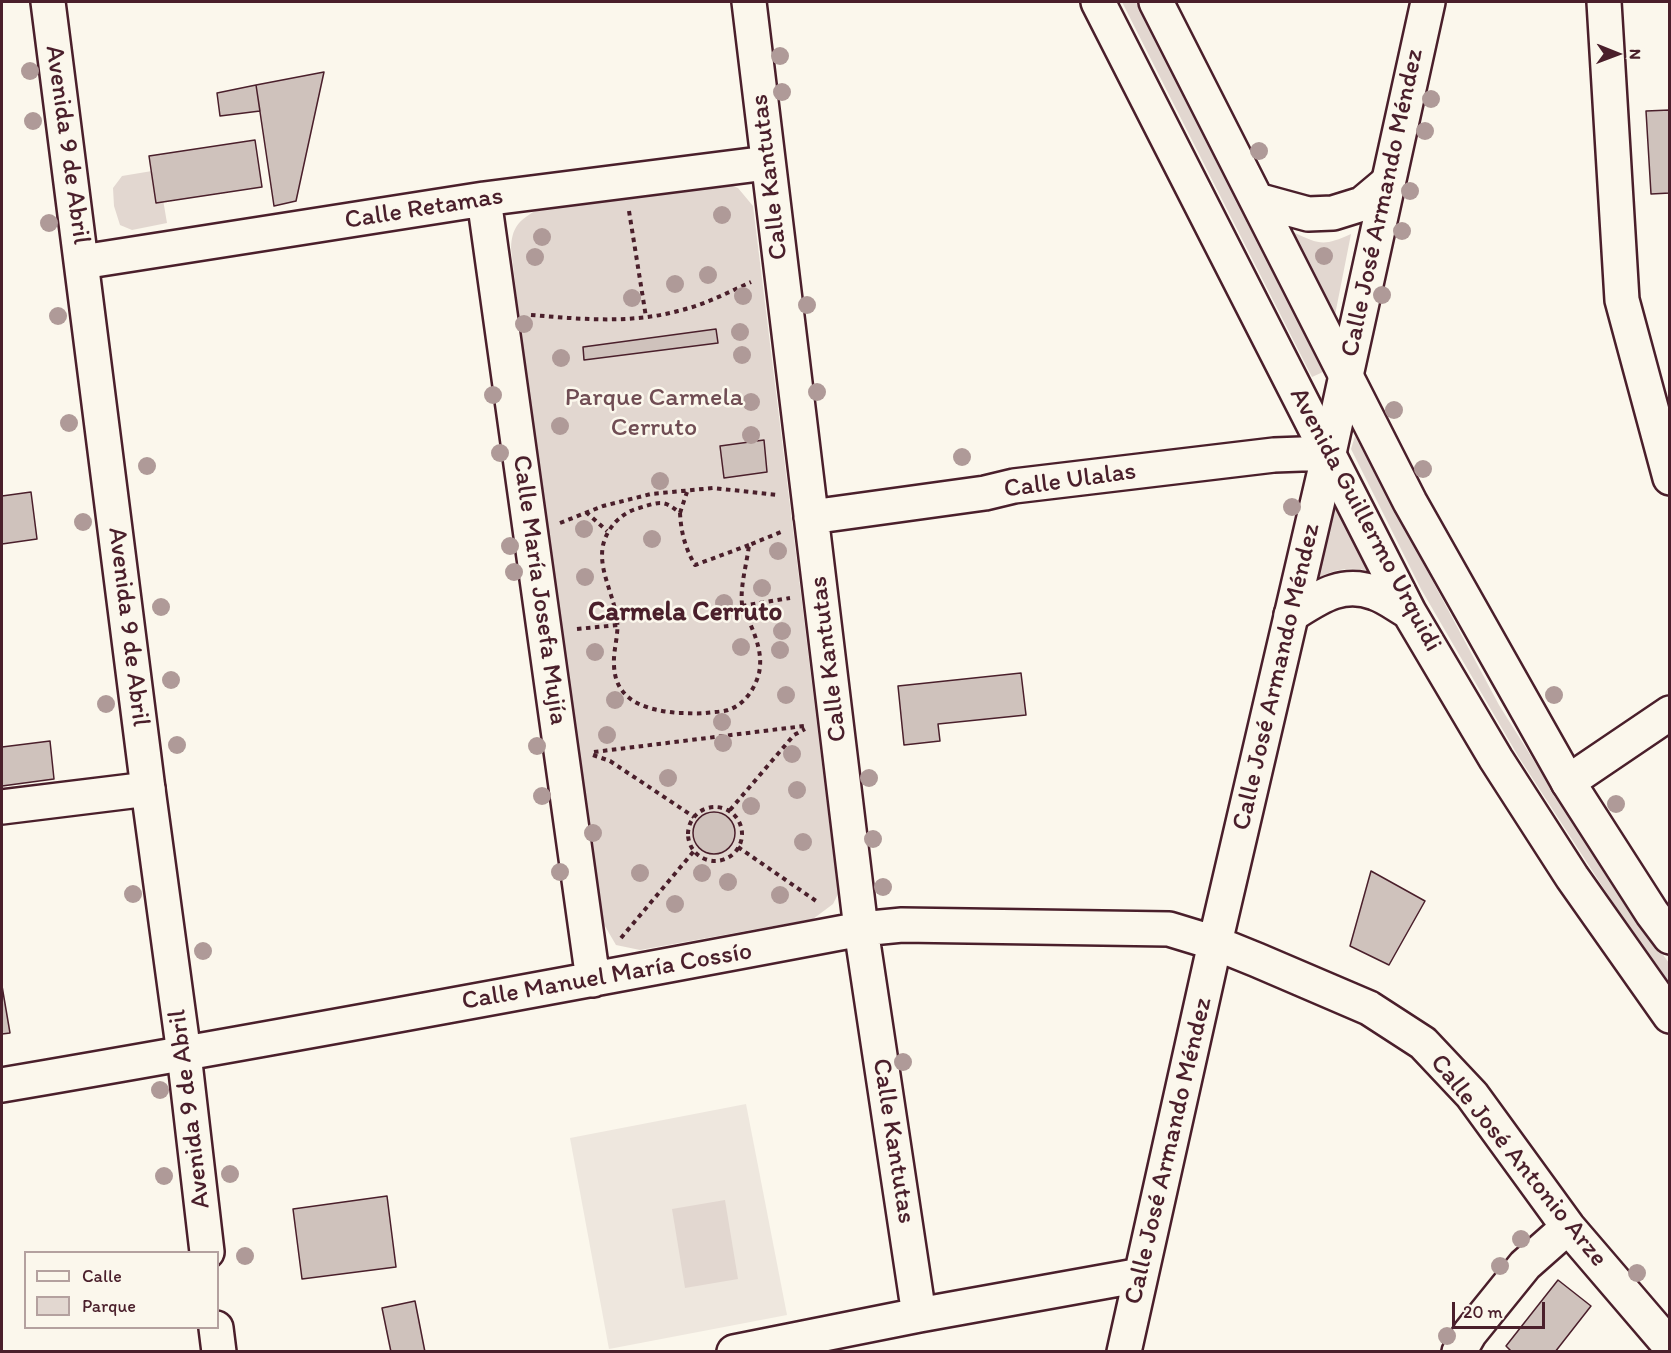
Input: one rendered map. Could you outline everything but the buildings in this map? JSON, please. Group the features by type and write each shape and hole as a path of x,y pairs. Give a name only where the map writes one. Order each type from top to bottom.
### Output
{"street":[{"name":"Avenida 9 de Abril","path":"48,2 184,1054 207,1251"},
{"name":"Calle Kantutas","path":"749,2 767,163 798,524 919,1315"},
{"name":"Avenida Guillermo Urquidi","path":"1098,2 1409,612 1496,759 1572,877 1670,1016"},
{"name":"Avenida Guillermo Urquidi","path":"1156,2 1410,502 1568,782 1652,913 1670,937"},
{"name":"Calle José Armando Méndez","path":"1124,1352 1215,943 1329,453 1428,2"},
{"path":"1604,2 1622,300 1670,478"},
{"name":"Calle Retamas","path":"82,262 484,199 767,163"},
{"path":"1257,200 1308,214 1333,213 1362,204 1387,183"},
{"name":"Calle María Josefa Mujía","path":"484,199 593,980"},
{"name":"Calle Ulalas","path":"798,524 985,493 1014,486 1274,455 1329,453"},
{"path":"1291,615 1325,593 1352,588 1375,593 1409,612"},
{"path":"1568,782 1670,713"},
{"path":"2,807 148,789"},
{"name":"Calle Manuel María Cossío","path":"2,1084 184,1054 861,929 902,925 1169,929 1215,943"},
{"name":"Calle José Antonio Arze","path":"1215,943 1369,1008 1423,1043 1472,1095 1568,1227 1670,1346"},
{"path":"1459,1352 1470,1334 1526,1265 1568,1227"},
{"path":"734,1352 919,1315 1141,1275"},
{"path":"216,1329 219,1352"}],"path":[{"path":"628,203 646,317"},
{"path":"526,315 602,320 646,317 678,311 709,301 754,280"},
{"path":"556,524 603,506 651,494 713,488 780,495"},
{"path":"687,492 680,513 681,529 687,552 695,565 798,524"},
{"path":"680,513 668,503 635,509 616,520 608,531 601,554 604,572 616,608 618,625 613,663 615,680 634,702 658,711 698,714 730,710 750,696 759,673 759,652 742,606 749,545"},
{"path":"586,512 608,531"},
{"path":"742,606 794,597"},
{"path":"570,629 618,625"},
{"path":"694,817 610,761 587,753 810,725 794,735 730,810"},
{"path":"722,807 730,810 740,823 742,831 738,847 733,854 717,861 701,857 690,844 689,825 694,817 706,808 722,807"},
{"path":"738,847 819,903"},
{"path":"621,938 694,851"}],"shaded area":[{"path":"746,1104 787,1315 609,1349 570,1138"}],"green space":[{"path":"1122,2 1136,2 1323,372 1312,377"},
{"path":"158,170 167,223 132,230 120,225 114,206 113,188 122,176"},
{"name":"Parque Carmela Cerruto","path":"720,181 738,188 753,206 838,894 833,904 813,919 640,950 616,945 599,916 532,428 511,248 517,226 535,211"},
{"path":"1293,232 1316,242 1334,241 1351,234 1335,315"},
{"path":"1355,436 1499,705 1608,879 1669,963 1669,982 1630,929 1518,756 1421,589 1351,449"},
{"path":"1336,499 1372,572 1344,569 1330,572 1317,579"},
{"path":"725,1200 738,1279 685,1288 672,1209"}],"district":[{"name":"Carmela Cerruto","path":"685,613"}]}
